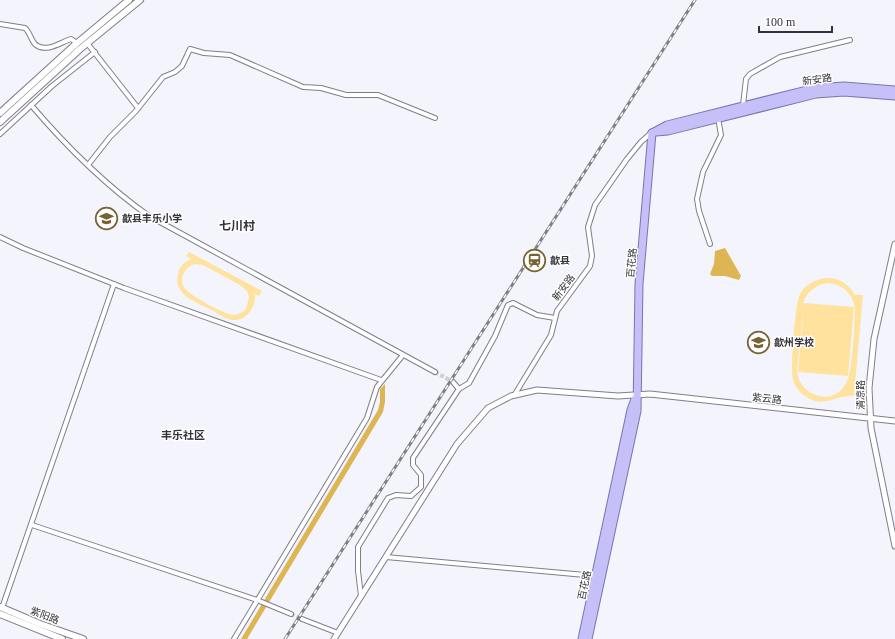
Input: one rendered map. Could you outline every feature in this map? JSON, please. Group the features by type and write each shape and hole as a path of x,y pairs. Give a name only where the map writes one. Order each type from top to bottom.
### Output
{"main road":[{"path":"0,113 77,43 129,0"},
{"path":"0,122 87,43 140,0"},
{"name":"新安路","path":"652,133 667,125 743,105 824,87 844,86 895,90"},
{"name":"新安路","path":"652,133 668,131 824,93 844,92 895,96"},
{"name":"百花路","path":"588,639 637,411 639,284 652,133"},
{"name":"百花路","path":"582,639 631,410 637,395"},
{"name":"紫阳路","path":"1,610 62,639"},
{"name":"紫阳路","path":"1,610 83,639"}],"street":[{"path":"0,24 26,28 36,44 40,46 56,46 71,39 77,43"},
{"path":"743,105 746,78 750,74 780,57 850,40"},
{"path":"87,43 138,108"},
{"path":"88,166 110,138 138,108 163,77 175,72 182,66 190,49 204,53 230,55 301,86 319,88 346,95 378,95 435,118"},
{"path":"0,134 31,105 95,52"},
{"path":"31,105 88,166 129,202 160,223 435,372"},
{"path":"710,244 699,211 697,199 703,172 721,135 718,118"},
{"name":"新安路","path":"515,394 551,335 559,308 590,266 592,256 588,227 595,205 627,159 641,142 652,133"},
{"path":"0,237 23,248 114,284 380,380"},
{"name":"清凉路","path":"895,244 884,288 870,363 868,388 870,418 895,546"},
{"path":"1,610 32,525 114,284"},
{"path":"361,597 357,565 359,544 388,498 396,495 411,496 421,487 421,474 413,465 413,458 459,389 469,383 495,336 502,316 510,303 537,315 555,318"},
{"path":"234,639 259,600 367,418 380,380 402,355"},
{"path":"453,382 459,389"},
{"name":"紫云路","path":"334,639 457,444 488,408 515,394 543,390 618,396 650,394 895,421"},
{"path":"32,525 259,600 291,614"},
{"path":"386,557 596,576"},
{"path":"302,619 338,633"}],"shaded area":[{"path":"725,248 741,276 739,280 725,276 712,276 710,274 714,264 715,251"},
{"path":"189,252 262,291 259,296 255,294 254,304 250,312 242,318 232,320 187,297 182,292 177,281 181,267 184,263 191,259 186,256","holes":["194,264 203,265 240,285 247,291 249,297 246,309 243,312 232,315 228,314 200,300 185,289 182,278 187,268"]},
{"path":"830,278 838,280 846,284 855,295 863,295 854,396 822,402 810,399 804,395 797,388 792,373 798,300 800,294 807,286 821,279","holes":["829,283 844,288 853,300 855,310 853,347 849,375 842,389 827,397 811,393 799,380 797,371 803,303 807,295 813,289 820,285"]},
{"path":"804,303 854,307 848,376 798,372"},
{"path":"385,384 385,402 383,412 247,639 241,639 378,410 380,402 380,389"}],"tunnel":[{"path":"435,372 453,382"},
{"path":"291,614 302,619"}],"railway":[{"path":"285,639 695,0"}],"place":[{"name":"歙县丰乐小学","path":"106,218"},
{"name":"歙县","path":"535,260"},
{"name":"歙州学校","path":"758,342"}],"district":[{"name":"七川村","path":"237,226"},
{"name":"丰乐社区","path":"183,435"}]}
